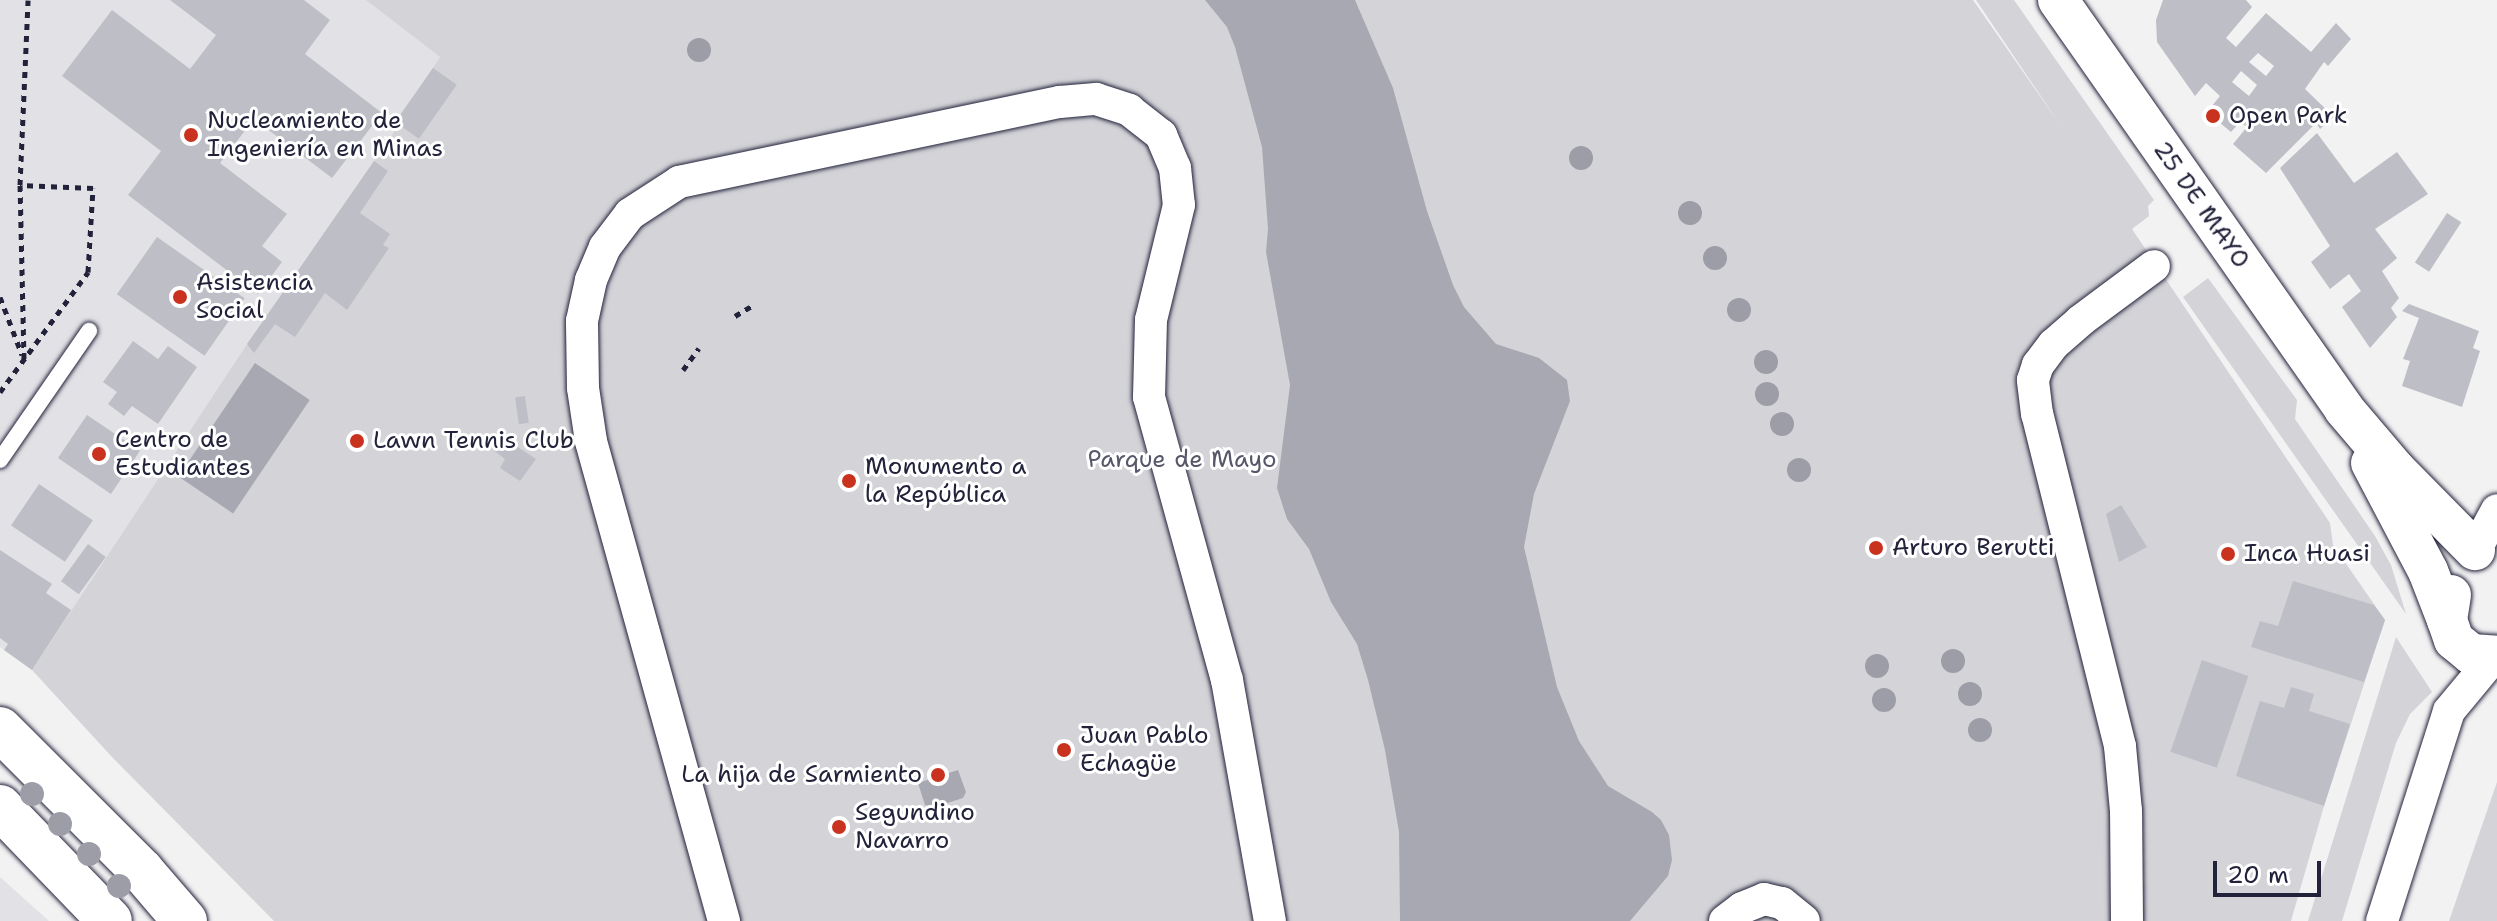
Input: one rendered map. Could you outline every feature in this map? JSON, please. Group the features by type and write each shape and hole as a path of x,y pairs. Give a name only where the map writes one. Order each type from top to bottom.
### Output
{"main road":[{"path":"0,729 142,871 185,921"},
{"path":"0,807 110,921"}],"street":[{"name":"25 DE MAYO","path":"2058,0 2344,409 2395,469 2483,549"},
{"path":"724,921 591,441 583,388 582,321 591,280 605,247 630,214 652,196 679,182 1060,102 1096,99 1129,110 1161,135 1175,168 1179,205 1151,320 1149,397 1227,680 1270,921"},
{"path":"2127,921 2126,811 2120,746 2037,414 2033,380 2038,365 2054,344 2154,266"},
{"name":"25 DE MAYO","path":"2344,409 2428,571 2449,630 2462,648 2471,654 2495,657"},
{"path":"2447,620 2460,569 2483,549 2497,510"},
{"path":"2382,921 2449,711 2495,657"},
{"path":"1725,921 1742,908 1764,899 1782,903 1804,921"}],"lane":[{"path":"0,460 89,331"}],"path":[{"path":"24,359 20,185 28,0"},
{"path":"0,392 88,272 93,188 20,185"},
{"path":"0,297 24,359"},
{"path":"735,316 755,304"},
{"path":"683,370 699,348"}],"shaded area":[{"path":"0,0 379,0 377,8 440,57 394,132 247,344 32,670 0,647"},
{"path":"1205,0 1355,0 1393,88 1427,211 1464,307 1496,344 1539,358 1567,380 1570,401 1534,494 1524,547 1557,687 1579,741 1608,786 1652,812 1661,820 1669,835 1672,860 1668,876 1630,921 1400,921 1399,832 1385,750 1368,680 1357,644 1331,602 1309,549 1287,519 1277,488 1290,385 1266,252 1268,229 1262,147 1235,47 1227,27"},
{"path":"255,363 310,400 233,513 178,477"},
{"path":"958,770 966,792 963,798 932,808 925,805 918,783"},
{"path":"0,877 49,921 0,921"}],"green space":[{"name":"Parque de Mayo","path":"366,0 1973,0 2063,129 1976,0 2014,0 2154,200 2148,206 2149,216 2132,229 2330,523 2333,545 2385,620 2324,806 2291,921 274,921 112,757 32,670 247,344 394,132 392,130 440,57"},
{"path":"2208,278 2297,400 2295,419 2375,536 2391,565 2406,614 2183,297"},
{"path":"2396,637 2432,692 2410,714 2396,743 2342,921 2308,921"},
{"path":"2497,782 2497,921 2449,921"}],"building":[{"name":"Nucleamiento de Ingeniería en Minas","path":"170,0 304,0 330,20 305,54 382,113 332,178 254,119 220,163 287,214 262,246 282,262 258,294 128,195 161,151 62,76 112,10 190,69 216,35"},
{"path":"2163,0 2246,0 2252,7 2226,38 2236,47 2266,13 2311,52 2336,23 2351,39 2328,66 2324,62 2305,89 2334,117 2320,129 2316,123 2266,173 2233,144 2247,127 2240,122 2231,132 2207,112 2220,96 2206,83 2195,96 2157,42 2156,20","holes":["2258,53 2274,66 2266,76 2249,62","2241,71 2257,85 2249,96 2232,82"]},
{"path":"433,68 457,85 419,139 395,122"},
{"path":"2317,133 2354,183 2397,152 2428,194 2375,229 2397,258 2382,271 2399,298 2391,308 2397,317 2370,348 2342,307 2361,291 2349,274 2330,289 2311,262 2330,246 2280,168"},
{"path":"374,161 388,171 360,213 390,234 383,245 389,248 347,310 325,293 295,337 275,324 254,353 247,344"},
{"path":"2447,213 2461,222 2429,272 2415,262"},
{"name":"Asistencia Social","path":"157,237 245,298 204,356 117,294"},
{"path":"2409,304 2479,331 2473,348 2480,351 2462,407 2402,386 2410,361 2403,359 2419,318 2402,311"},
{"path":"133,341 158,359 168,346 197,367 158,424 132,406 124,416 108,404 117,392 103,382"},
{"path":"525,396 529,423 519,424 515,397"},
{"name":"Centro de Estudiantes","path":"87,415 140,451 111,494 58,458"},
{"path":"498,434 536,459 520,481 500,468 505,459 489,447"},
{"path":"39,484 93,520 65,562 11,525"},
{"path":"2121,505 2147,547 2119,562 2106,514"},
{"path":"88,544 106,557 79,594 61,581"},
{"path":"0,550 52,584 46,593 71,610 32,670 4,650 8,644 0,638"},
{"path":"2293,581 2374,605 2385,620 2364,682 2251,647 2260,621 2278,626"},
{"path":"2202,660 2248,676 2217,768 2170,752"},
{"path":"2291,687 2314,694 2309,711 2350,724 2324,806 2236,776 2260,701 2284,708"}],"place":[{"name":"Open Park","path":"2213,116"},
{"name":"Nucleamiento de Ingeniería en Minas","path":"191,135"},
{"name":"Asistencia Social","path":"180,297"},
{"name":"Lawn Tennis Club","path":"357,441"},
{"name":"Centro de Estudiantes","path":"99,454"},
{"name":"Monumento a la República","path":"849,481"},
{"name":"Arturo Berutti","path":"1876,548"},
{"name":"Inca Huasi","path":"2228,554"},
{"name":"Juan Pablo Echagüe","path":"1064,750"},
{"name":"La hija de Sarmiento","path":"938,775"},
{"name":"Segundino Navarro","path":"839,827"}]}
